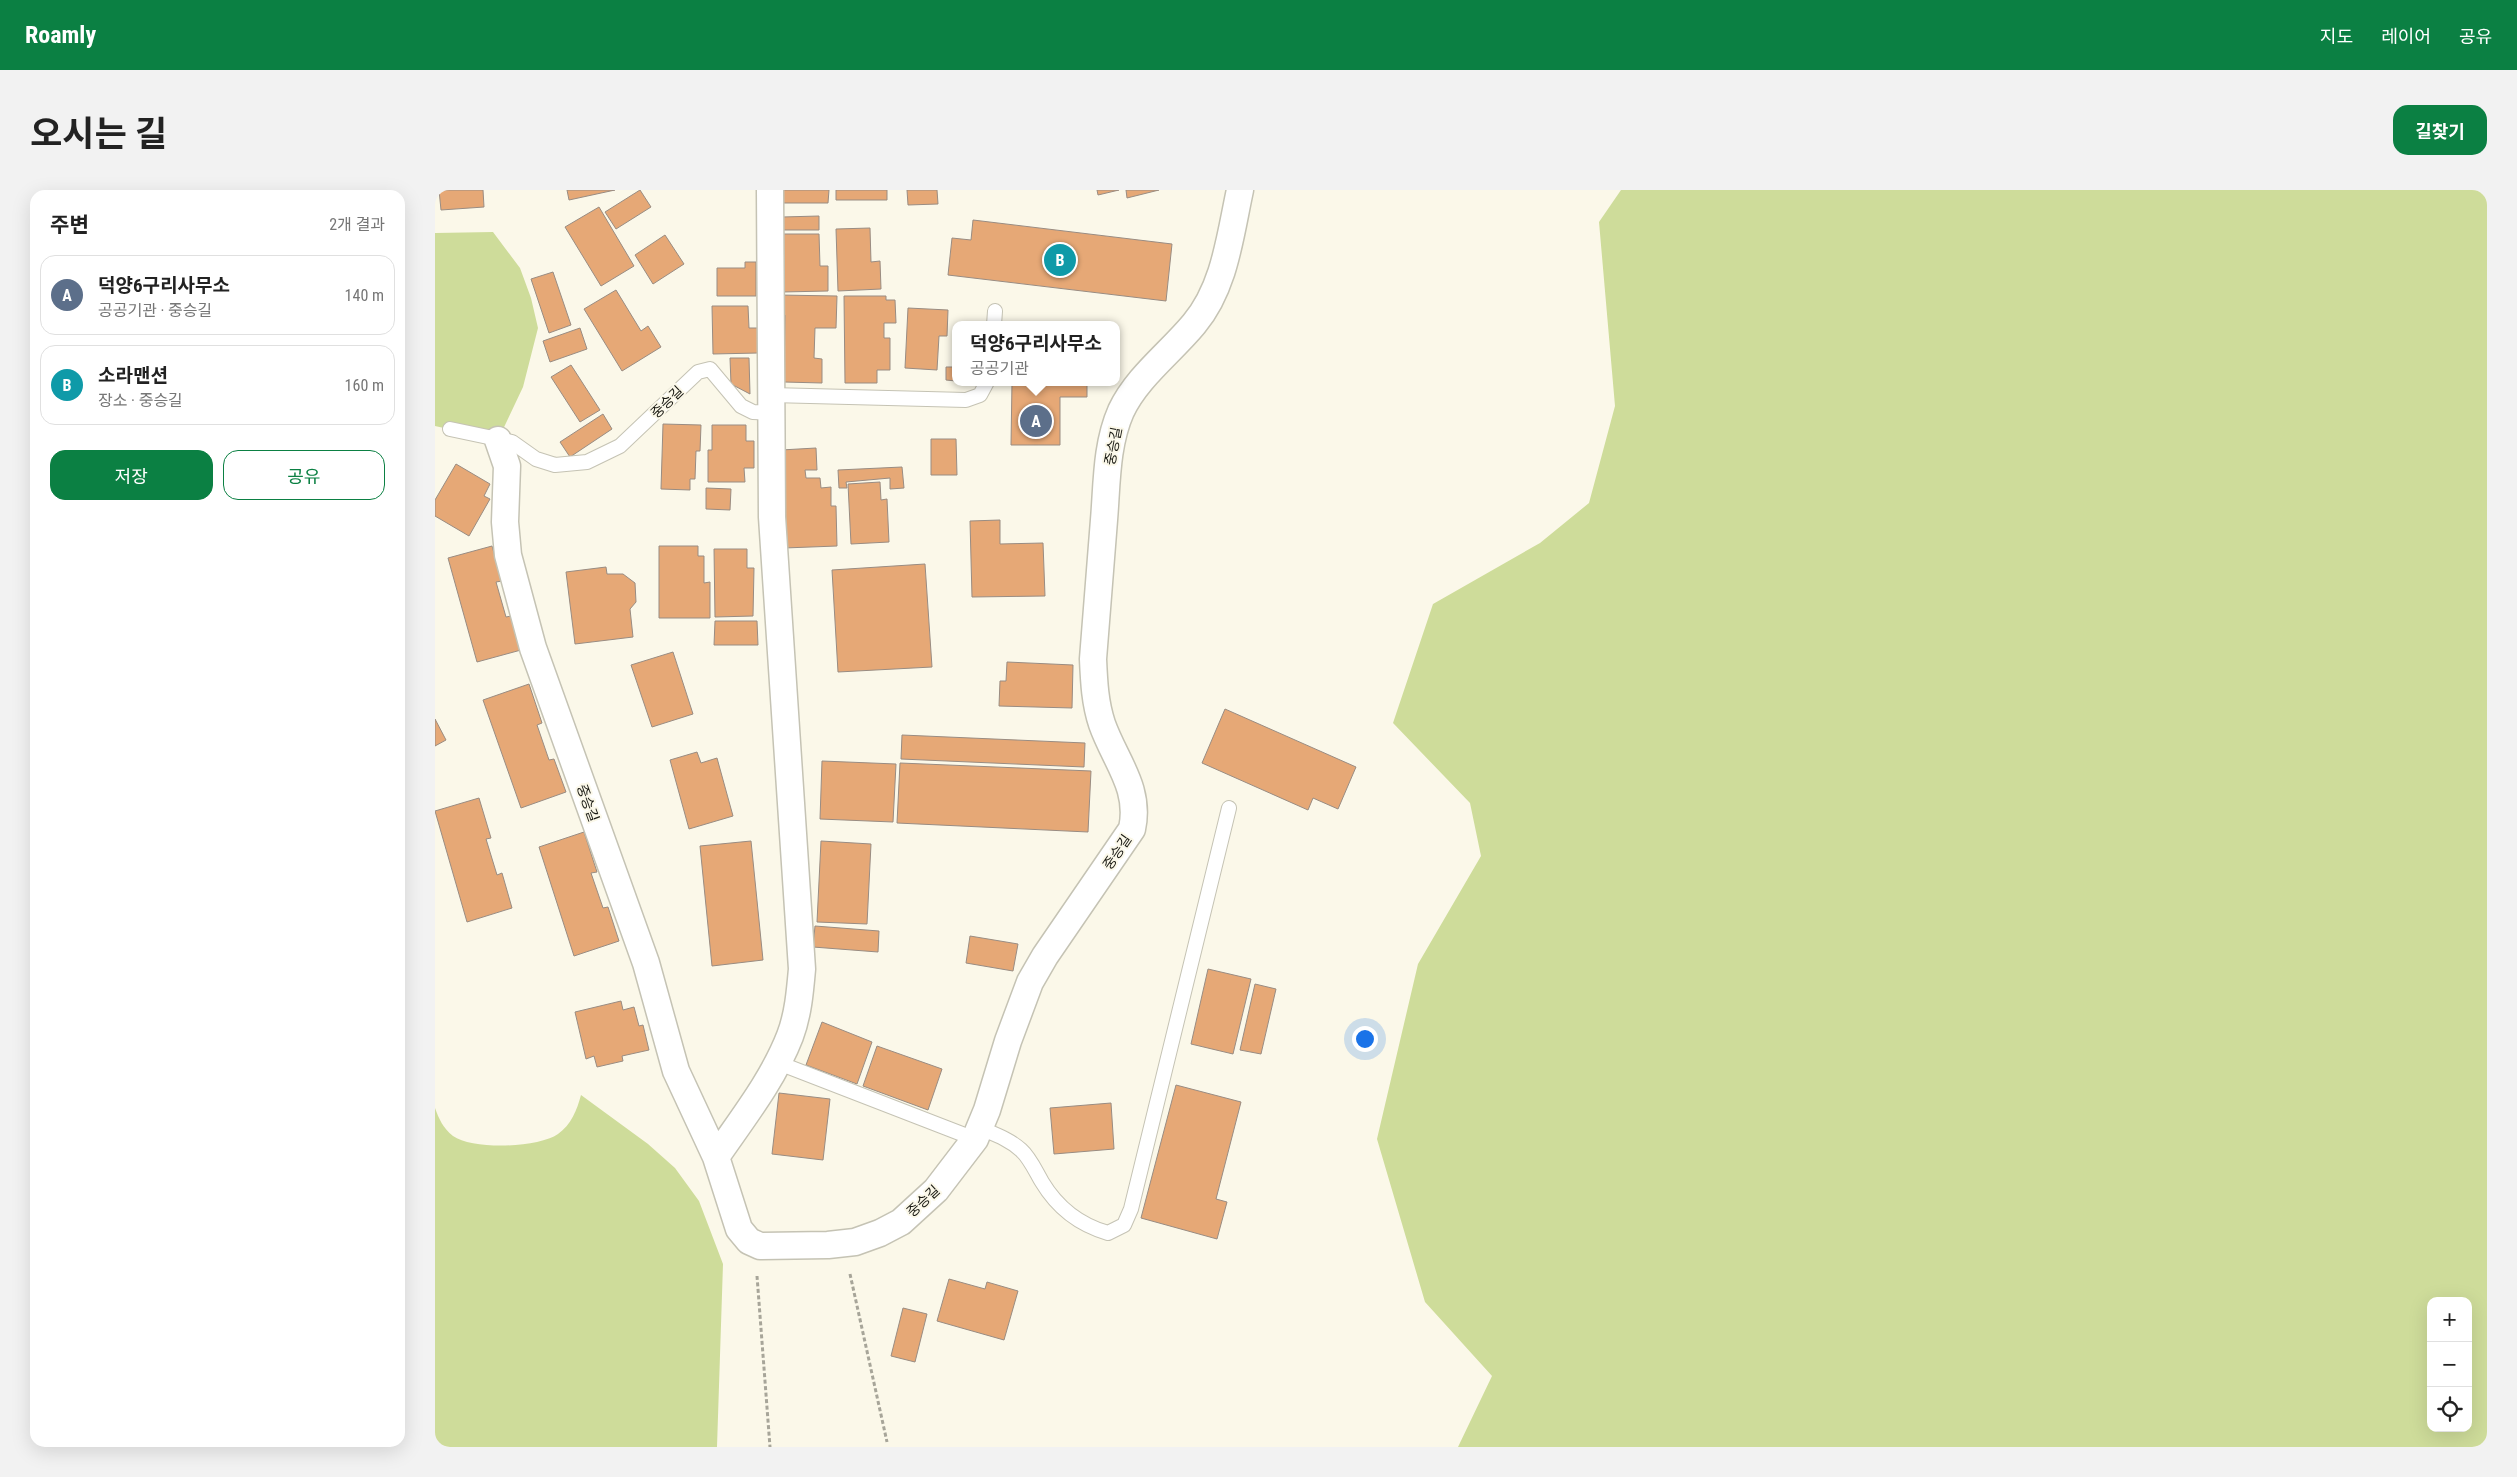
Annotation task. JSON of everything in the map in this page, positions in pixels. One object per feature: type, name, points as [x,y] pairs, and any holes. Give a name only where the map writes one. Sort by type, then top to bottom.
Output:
[{"type":"street","points":[[716,1157],[748,1111],[789,1036],[799,1004],[802,969],[772,517],[770,190]]},
{"type":"street","name":"중승길","points":[[498,440],[507,466],[505,522],[508,555],[533,648],[646,963],[676,1071],[716,1157],[739,1229],[760,1246],[843,1243],[868,1238],[901,1222],[943,1182],[977,1133],[1008,1041],[1031,982],[1045,956],[1132,829],[1136,812],[1134,796],[1103,725],[1094,685],[1093,659],[1110,452],[1121,411],[1130,397],[1149,372],[1194,324],[1215,290],[1223,269],[1240,190]]},
{"type":"lane","name":"중승길","points":[[450,429],[512,442],[536,459],[555,464],[573,464],[595,459],[620,446],[697,372],[704,369],[714,371],[734,398],[746,410],[771,404],[966,400],[980,395],[985,386]]},
{"type":"lane","points":[[776,1062],[977,1133],[1010,1142],[1022,1151],[1044,1186],[1065,1212],[1108,1233],[1125,1225],[1131,1209],[1229,808]]},
{"type":"path","points":[[754,1243],[770,1447]]},
{"type":"path","points":[[843,1243],[887,1442]]},
{"type":"green space","points":[[1621,190],[2487,190],[2487,1447],[1458,1447],[1492,1376],[1425,1302],[1377,1139],[1418,964],[1481,856],[1470,803],[1393,723],[1433,604],[1540,543],[1589,503],[1615,406],[1599,222]]},
{"type":"green space","points":[[493,232],[520,268],[531,298],[538,328],[523,387],[498,440],[435,426],[435,233]]},
{"type":"green space","points":[[581,1095],[648,1144],[675,1168],[699,1201],[723,1264],[717,1447],[435,1447],[435,1108],[447,1130],[462,1141],[505,1146],[536,1142],[549,1139],[558,1134],[573,1117]]},
{"type":"building","points":[[439,190],[483,190],[484,207],[441,210]]},
{"type":"building","points":[[567,190],[615,190],[569,200]]},
{"type":"building","points":[[640,190],[651,207],[616,229],[605,212]]},
{"type":"building","points":[[781,190],[829,190],[828,203],[781,203]]},
{"type":"building","points":[[836,190],[887,190],[887,200],[836,200]]},
{"type":"building","points":[[907,190],[937,190],[938,204],[908,205]]},
{"type":"building","points":[[1097,190],[1119,190],[1098,195]]},
{"type":"building","points":[[1126,190],[1159,190],[1127,198]]},
{"type":"building","points":[[599,207],[634,266],[601,286],[565,227]]},
{"type":"building","points":[[819,216],[819,230],[783,230],[782,217]]},
{"type":"building","points":[[973,220],[1172,244],[1166,301],[948,275],[952,238],[971,240]]},
{"type":"building","points":[[870,228],[871,262],[880,261],[881,289],[838,291],[836,229]]},
{"type":"building","points":[[782,234],[819,234],[820,266],[828,266],[828,291],[782,292]]},
{"type":"building","points":[[665,235],[684,264],[653,284],[635,255]]},
{"type":"building","points":[[745,262],[756,262],[756,296],[717,296],[717,268],[745,268]]},
{"type":"building","points":[[553,272],[571,325],[549,333],[531,279]]},
{"type":"building","points":[[616,290],[641,331],[648,326],[661,347],[622,371],[584,309]]},
{"type":"building","points":[[779,295],[837,296],[836,328],[815,328],[814,358],[822,359],[822,383],[784,382],[785,315],[779,315]]},
{"type":"building","points":[[844,296],[886,296],[886,300],[895,300],[896,323],[884,323],[884,338],[890,338],[890,370],[877,370],[877,383],[845,383]]},
{"type":"building","points":[[712,306],[748,306],[749,328],[758,328],[758,353],[713,354]]},
{"type":"building","points":[[908,308],[948,310],[947,336],[939,336],[937,370],[905,368]]},
{"type":"building","points":[[580,328],[587,349],[550,362],[543,341]]},
{"type":"building","points":[[730,358],[749,358],[750,394],[731,384]]},
{"type":"building","points":[[571,365],[600,410],[580,422],[551,377]]},
{"type":"building","points":[[946,367],[952,367],[952,381],[946,380]]},
{"type":"building","points":[[1012,386],[1087,386],[1087,397],[1060,397],[1060,445],[1011,445]]},
{"type":"building","points":[[603,414],[612,429],[570,457],[560,442]]},
{"type":"building","points":[[663,424],[701,425],[700,451],[696,451],[695,479],[690,479],[690,490],[661,489]]},
{"type":"building","points":[[712,425],[746,425],[746,441],[754,441],[754,468],[744,468],[745,482],[708,482],[708,450],[712,450]]},
{"type":"building","points":[[931,439],[956,439],[957,475],[931,475]]},
{"type":"building","points":[[816,448],[817,470],[805,470],[806,478],[820,478],[821,488],[831,487],[831,506],[836,506],[837,546],[784,548],[781,450]]},
{"type":"building","points":[[456,464],[490,484],[484,496],[490,499],[469,536],[435,516],[435,500]]},
{"type":"building","points":[[902,467],[904,488],[890,489],[890,478],[846,482],[847,488],[839,488],[838,470]]},
{"type":"building","points":[[880,482],[881,500],[887,499],[889,542],[851,544],[848,484]]},
{"type":"building","points":[[706,488],[731,489],[730,510],[706,509]]},
{"type":"building","points":[[1000,520],[1000,544],[1043,543],[1045,596],[972,597],[970,521]]},
{"type":"building","points":[[492,546],[502,581],[496,582],[506,617],[511,616],[521,650],[477,662],[448,558]]},
{"type":"building","points":[[659,546],[698,546],[698,556],[704,556],[704,583],[710,582],[710,618],[659,618]]},
{"type":"building","points":[[714,549],[747,549],[747,568],[754,568],[753,616],[715,617]]},
{"type":"building","points":[[925,564],[932,667],[838,672],[832,570]]},
{"type":"building","points":[[606,567],[607,574],[623,574],[635,583],[636,602],[630,609],[633,637],[575,644],[566,572]]},
{"type":"building","points":[[715,621],[757,621],[758,645],[714,645]]},
{"type":"building","points":[[673,652],[693,714],[652,727],[631,665]]},
{"type":"building","points":[[1007,662],[1073,665],[1072,708],[999,706],[1000,681],[1006,681]]},
{"type":"building","points":[[529,684],[542,723],[537,725],[549,760],[554,759],[566,792],[521,808],[483,700]]},
{"type":"building","points":[[1225,709],[1356,767],[1338,809],[1313,798],[1308,810],[1202,763]]},
{"type":"building","points":[[435,719],[446,740],[435,746]]},
{"type":"building","points":[[902,735],[1085,743],[1084,767],[901,759]]},
{"type":"building","points":[[697,752],[701,763],[717,758],[733,816],[689,829],[670,760]]},
{"type":"building","points":[[822,761],[896,764],[893,822],[820,819]]},
{"type":"building","points":[[900,763],[1091,771],[1088,832],[897,823]]},
{"type":"building","points":[[479,798],[491,838],[486,839],[497,875],[502,873],[512,908],[467,922],[435,811]]},
{"type":"building","points":[[584,832],[597,872],[591,873],[603,908],[608,907],[619,941],[574,956],[539,847]]},
{"type":"building","points":[[751,841],[763,960],[712,966],[700,846]]},
{"type":"building","points":[[821,841],[871,844],[867,924],[817,922]]},
{"type":"building","points":[[815,926],[879,931],[878,952],[813,947]]},
{"type":"building","points":[[970,936],[1018,944],[1013,971],[966,963]]},
{"type":"building","points":[[1208,969],[1251,979],[1233,1054],[1191,1044]]},
{"type":"building","points":[[1255,984],[1276,989],[1261,1054],[1240,1050]]},
{"type":"building","points":[[621,1001],[623,1010],[634,1007],[639,1026],[643,1025],[649,1050],[622,1056],[623,1061],[597,1067],[594,1056],[586,1059],[575,1012]]},
{"type":"building","points":[[822,1022],[872,1042],[857,1084],[806,1065]]},
{"type":"building","points":[[877,1046],[942,1069],[928,1110],[863,1086]]},
{"type":"building","points":[[1176,1085],[1241,1102],[1216,1199],[1227,1202],[1217,1239],[1141,1218]]},
{"type":"building","points":[[779,1093],[830,1099],[823,1160],[772,1154]]},
{"type":"building","points":[[1111,1103],[1114,1149],[1054,1154],[1050,1108]]},
{"type":"building","points":[[949,1279],[985,1289],[987,1282],[1018,1291],[1004,1340],[937,1321]]},
{"type":"building","points":[[903,1308],[927,1314],[915,1362],[891,1356]]},
{"type":"place","name":"소라맨션","points":[[1060,260]]},
{"type":"place","name":"덕양6구리사무소","points":[[1036,421]]}]
